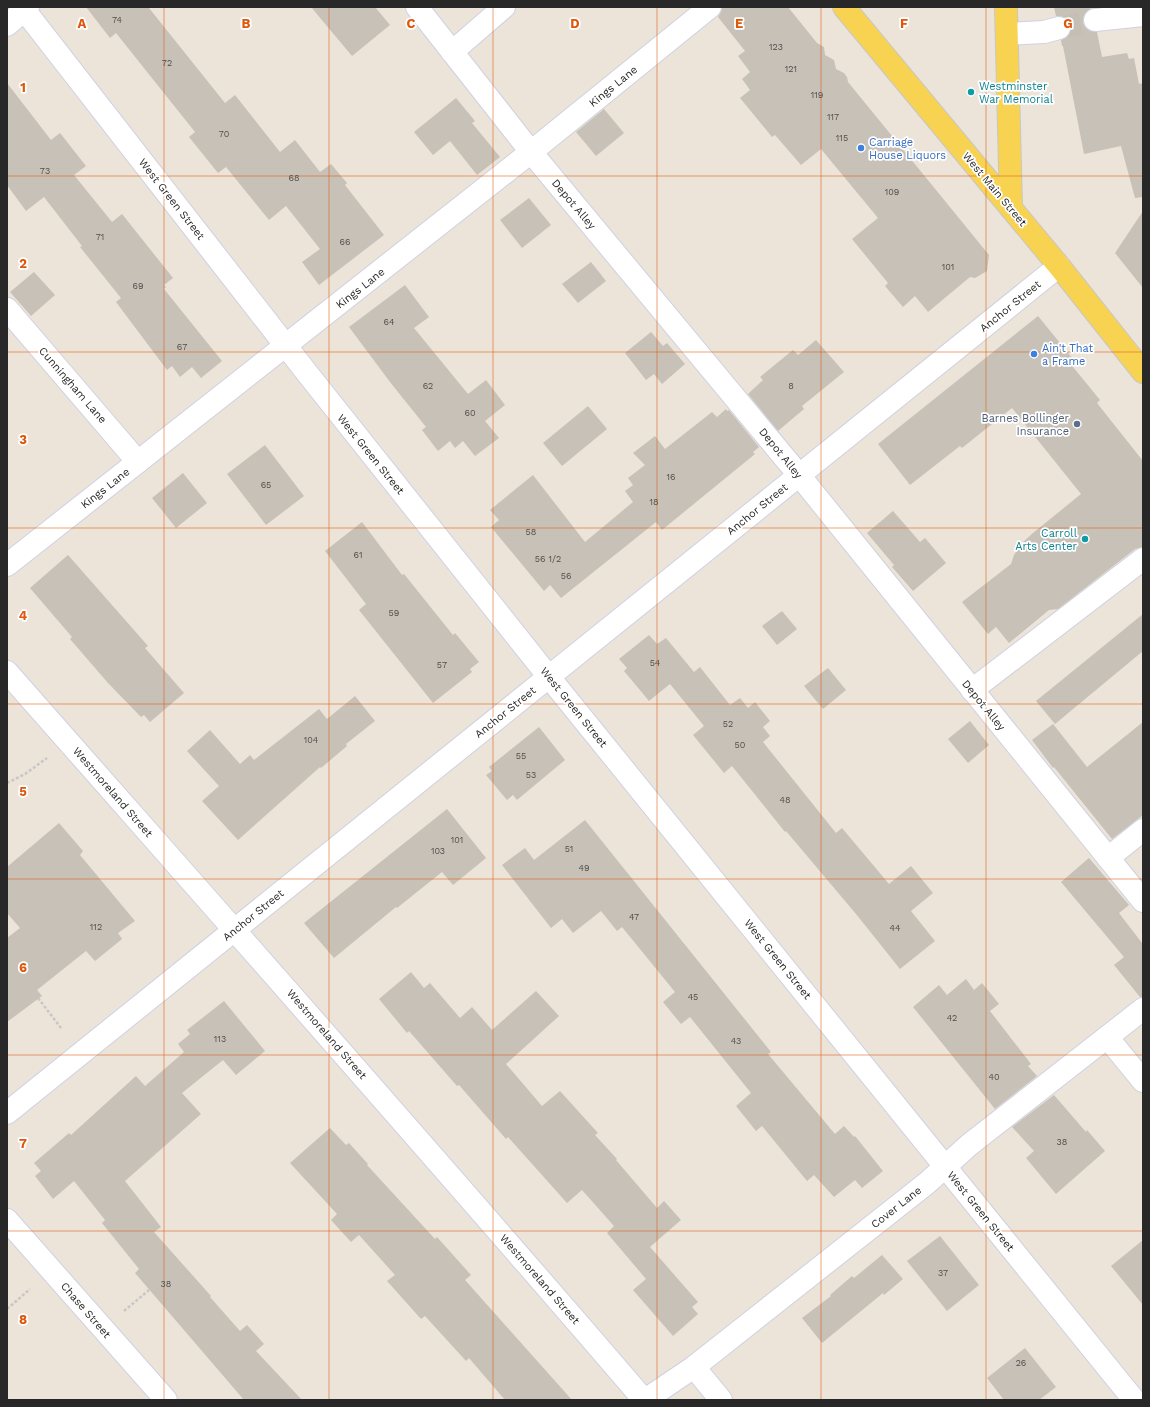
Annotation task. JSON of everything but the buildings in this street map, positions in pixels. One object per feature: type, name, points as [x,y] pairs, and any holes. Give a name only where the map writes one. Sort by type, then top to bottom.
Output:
[{"type":"main road","name":"West Main Street","points":[[844,7],[1059,266],[1143,372]]},
{"type":"main road","points":[[1006,7],[1011,208]]},
{"type":"street","name":"Depot Alley","points":[[417,7],[531,152],[799,475],[1143,901]]},
{"type":"street","points":[[452,52],[504,7]]},
{"type":"street","name":"Kings Lane","points":[[7,565],[531,152],[710,7]]},
{"type":"street","points":[[7,25],[25,8]]},
{"type":"street","name":"West Green Street","points":[[25,8],[286,346],[549,677],[1134,1400]]},
{"type":"street","points":[[1095,20],[1143,15]]},
{"type":"street","points":[[1007,34],[1044,32],[1059,28]]},
{"type":"street","name":"Anchor Street","points":[[7,1113],[1059,266]]},
{"type":"street","name":"Cunningham Lane","points":[[7,309],[138,462]]},
{"type":"street","points":[[972,690],[1143,559]]},
{"type":"street","name":"Westmoreland Street","points":[[7,672],[235,929],[644,1400]]},
{"type":"street","points":[[1108,858],[1143,830]]},
{"type":"street","name":"Cover Lane","points":[[644,1400],[694,1367],[927,1183],[969,1145],[1143,1009]]},
{"type":"street","points":[[1107,1037],[1143,1081]]},
{"type":"street","name":"Chase Street","points":[[7,1220],[166,1400]]},
{"type":"street","points":[[694,1367],[721,1400]]},
{"type":"path","points":[[7,783],[25,774],[48,757]]},
{"type":"path","points":[[38,998],[61,1028]]},
{"type":"path","points":[[7,1309],[30,1289]]},
{"type":"path","points":[[124,1311],[149,1290]]},
{"type":"tunnel","points":[[1059,28],[1095,20]]},
{"type":"place","name":"Westminster War Memorial","points":[[971,92]]},
{"type":"place","name":"Carriage House Liquors","points":[[861,148]]},
{"type":"place","name":"Ain't That a Frame","points":[[1034,354]]},
{"type":"place","name":"Barnes Bollinger Insurance","points":[[1077,424]]},
{"type":"place","name":"Carroll Arts Center","points":[[1085,539]]}]
